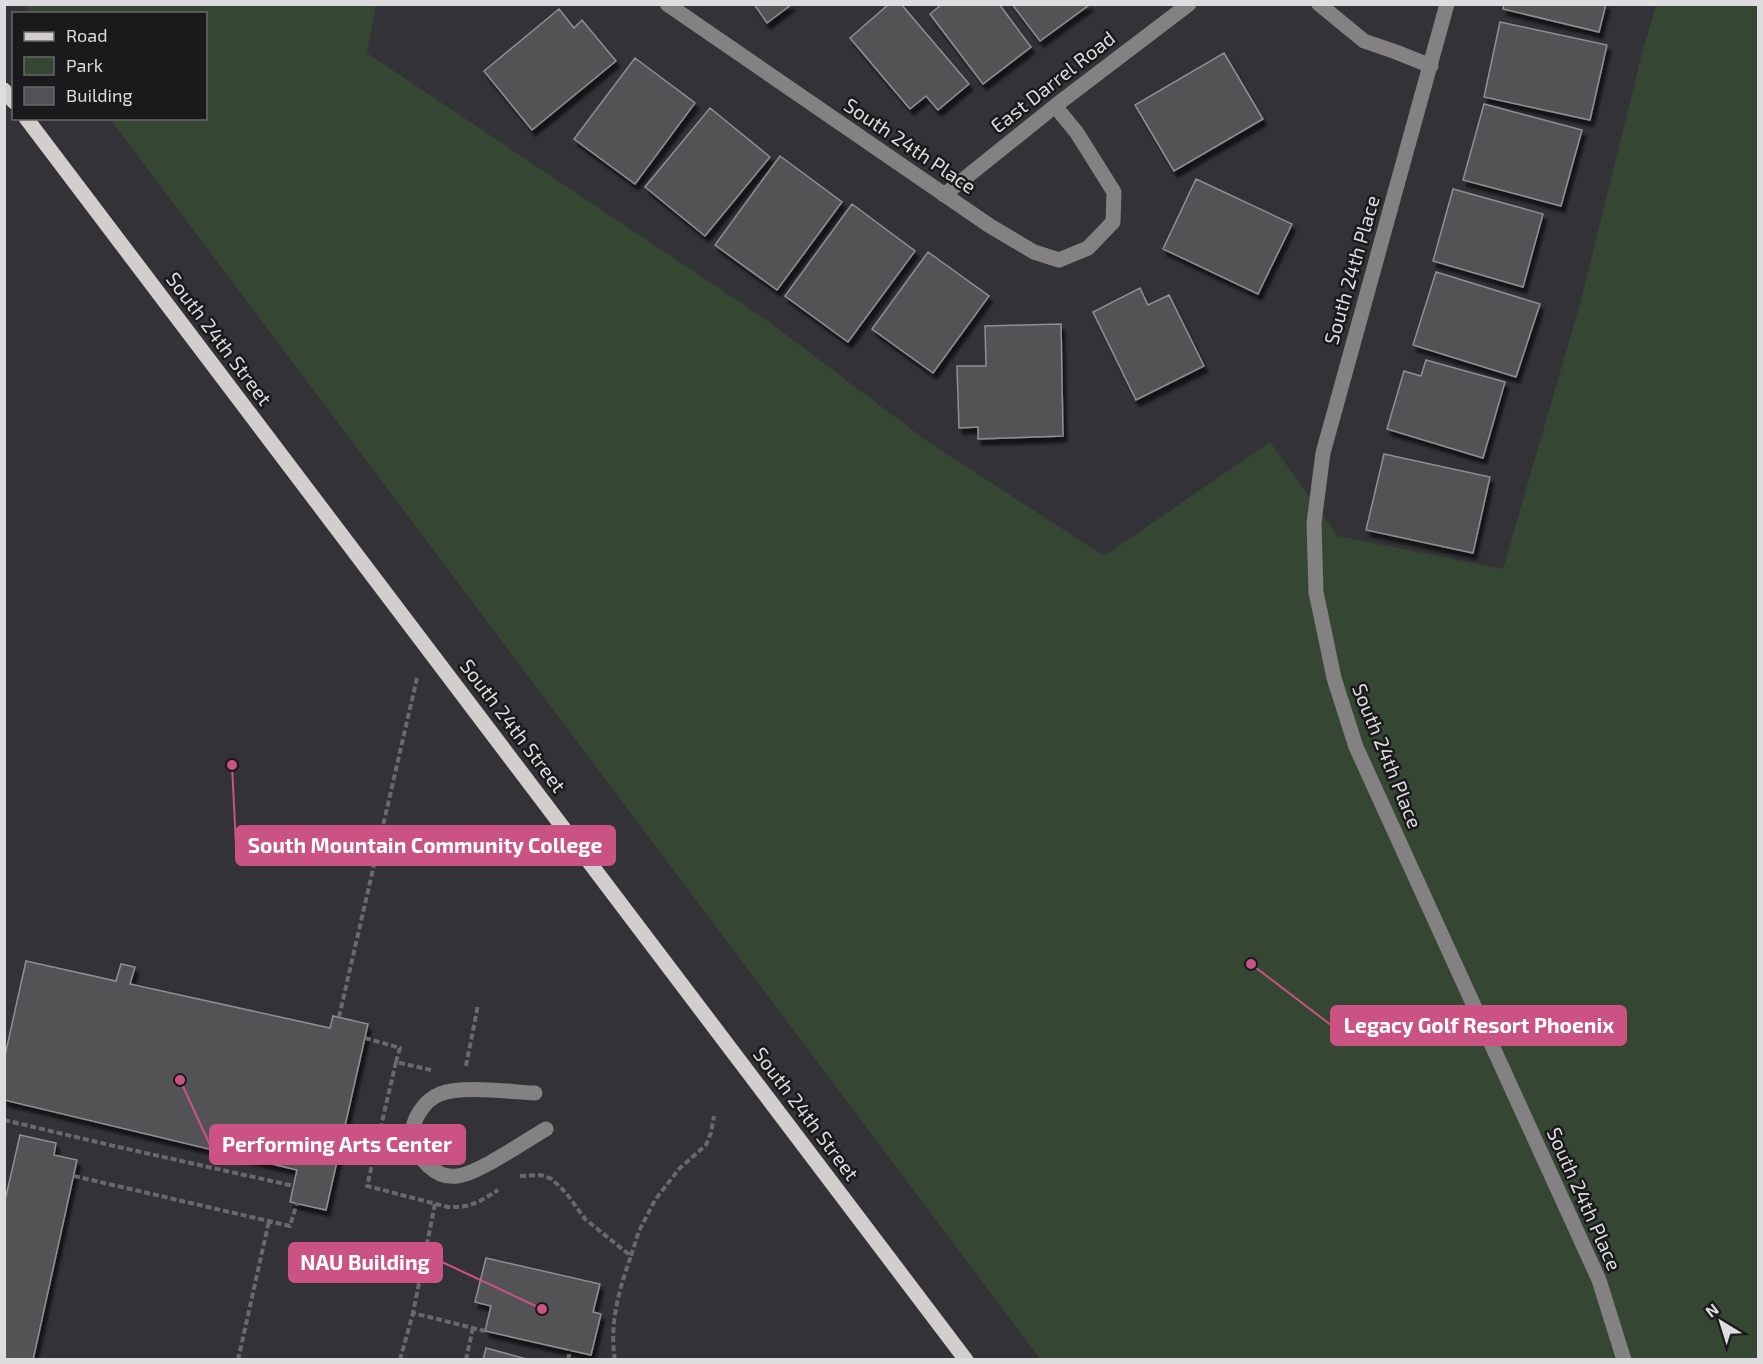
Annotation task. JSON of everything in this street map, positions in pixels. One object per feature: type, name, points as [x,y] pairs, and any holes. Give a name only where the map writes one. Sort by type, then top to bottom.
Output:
[{"type":"main road","name":"South 24th Street","points":[[28,120],[966,1359]]},
{"type":"street","name":"South 24th Place","points":[[667,4],[990,226],[1034,252],[1059,260],[1088,248],[1113,222],[1114,192],[1077,134],[1055,106]]},
{"type":"street","name":"East Darrel Road","points":[[944,195],[1055,106],[1189,4]]},
{"type":"street","points":[[1319,4],[1364,41],[1431,66],[1447,4]]},
{"type":"street","name":"South 24th Place","points":[[1431,66],[1323,453],[1314,524],[1316,592],[1334,678],[1356,747],[1599,1280],[1624,1359]]},
{"type":"street","points":[[535,1093],[455,1090],[439,1094],[429,1100],[421,1110],[412,1137],[418,1154],[427,1164],[442,1175],[457,1176],[473,1172],[546,1129]]},
{"type":"path","points":[[339,1017],[424,645]]},
{"type":"path","points":[[466,1068],[478,1005]]},
{"type":"path","points":[[365,1038],[400,1048],[367,1186],[448,1207],[467,1207],[504,1186]]},
{"type":"path","points":[[396,1062],[441,1073]]},
{"type":"path","points":[[615,1359],[613,1347],[615,1311],[622,1281],[639,1232],[655,1200],[680,1169],[706,1144],[714,1116]]},
{"type":"path","points":[[4,1120],[294,1186]]},
{"type":"path","points":[[512,1181],[519,1176],[533,1174],[542,1174],[552,1179],[567,1194],[585,1219],[631,1256]]},
{"type":"path","points":[[74,1176],[290,1226],[297,1203]]},
{"type":"path","points":[[400,1359],[413,1313],[435,1204]]},
{"type":"path","points":[[238,1359],[269,1221]]},
{"type":"path","points":[[413,1313],[485,1331]]},
{"type":"path","points":[[466,1359],[473,1327]]},
{"type":"path","points":[[568,1359],[570,1350]]},
{"type":"green space","points":[[24,5],[376,5],[367,53],[765,319],[927,441],[1104,556],[1270,442],[1338,536],[1503,569],[1581,300],[1656,5],[1758,5],[1758,1359],[1040,1359],[111,120],[207,120],[207,12],[29,12]]},
{"type":"building","points":[[754,4],[792,4],[767,23]]},
{"type":"building","points":[[889,4],[901,4],[969,84],[938,110],[926,96],[910,109],[850,38]]},
{"type":"building","points":[[942,4],[999,4],[1031,47],[983,84],[930,14]]},
{"type":"building","points":[[1012,4],[1089,4],[1089,5],[1040,41]]},
{"type":"building","points":[[1504,4],[1606,4],[1599,32],[1503,9]]},
{"type":"building","points":[[559,9],[574,28],[582,20],[616,61],[532,130],[484,71]]},
{"type":"building","points":[[1500,22],[1607,45],[1590,120],[1484,97]]},
{"type":"building","points":[[1224,53],[1263,119],[1174,171],[1135,105]]},
{"type":"building","points":[[635,58],[695,103],[635,184],[574,139]]},
{"type":"building","points":[[1484,104],[1582,130],[1561,206],[1463,180]]},
{"type":"building","points":[[710,108],[770,157],[705,236],[645,187]]},
{"type":"building","points":[[780,156],[842,202],[777,290],[715,245]]},
{"type":"building","points":[[1196,179],[1292,224],[1258,294],[1163,249]]},
{"type":"building","points":[[1453,189],[1543,214],[1523,287],[1433,261]]},
{"type":"building","points":[[852,204],[915,251],[848,342],[785,296]]},
{"type":"building","points":[[928,252],[989,296],[933,373],[872,329]]},
{"type":"building","points":[[1436,272],[1540,304],[1516,377],[1413,345]]},
{"type":"building","points":[[1140,288],[1148,305],[1169,295],[1204,366],[1136,400],[1093,312]]},
{"type":"building","points":[[1061,324],[1063,436],[978,439],[978,427],[959,428],[957,366],[986,366],[985,326]]},
{"type":"building","points":[[1426,360],[1505,382],[1483,458],[1387,429],[1404,371],[1421,376]]},
{"type":"building","points":[[1384,454],[1490,477],[1473,553],[1366,530]]},
{"type":"building","points":[[26,961],[116,981],[121,964],[135,967],[130,984],[330,1028],[333,1016],[368,1024],[326,1210],[290,1202],[297,1170],[4,1100],[4,1060]]},
{"type":"building","points":[[20,1135],[56,1143],[54,1155],[77,1160],[33,1360],[4,1360],[4,1205]]},
{"type":"building","points":[[486,1258],[600,1284],[593,1312],[601,1314],[591,1355],[485,1331],[491,1306],[475,1302]]},
{"type":"building","points":[[486,1348],[530,1360],[483,1360]]},
{"type":"place","name":"South Mountain Community College","points":[[232,765]]},
{"type":"place","name":"Legacy Golf Resort Phoenix","points":[[1251,964]]},
{"type":"place","name":"Performing Arts Center","points":[[180,1080]]},
{"type":"place","name":"NAU Building","points":[[542,1309]]}]
